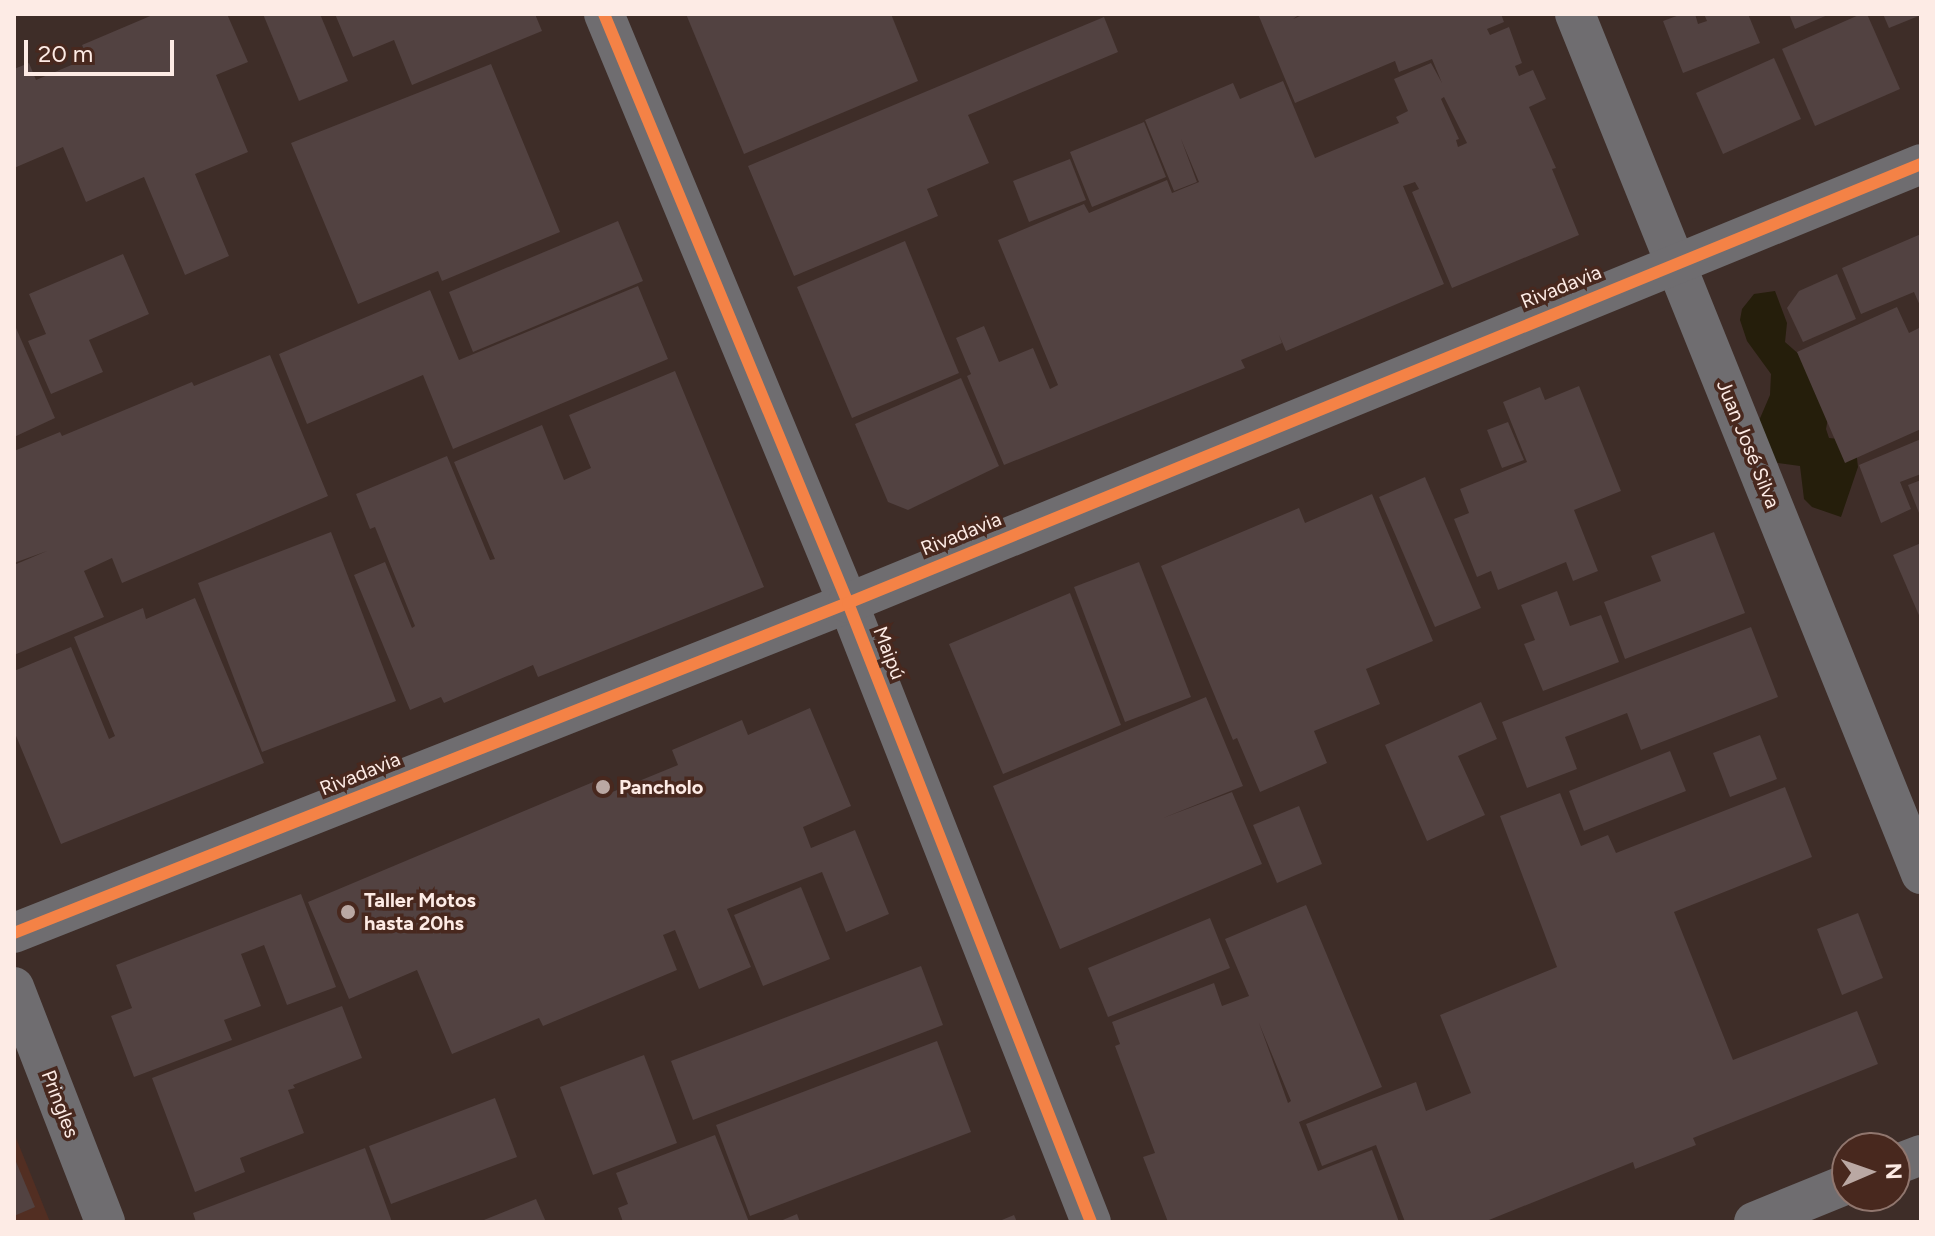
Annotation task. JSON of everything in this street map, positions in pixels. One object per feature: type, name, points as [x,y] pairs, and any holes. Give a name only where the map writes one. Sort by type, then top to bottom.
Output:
[{"type":"street","name":"Maipú","points":[[604,14],[848,603],[1091,1222]]},
{"type":"street","name":"Juan José Silva","points":[[1575,14],[1921,874]]},
{"type":"street","name":"Rivadavia","points":[[14,933],[848,603],[1675,262],[1921,164]]},
{"type":"street","name":"Pringles","points":[[14,987],[105,1222]]},
{"type":"street","points":[[1754,1222],[1831,1191]]},
{"type":"shaded area","points":[[1775,291],[1787,323],[1785,342],[1834,385],[1826,429],[1829,438],[1839,439],[1856,450],[1858,467],[1841,517],[1812,507],[1804,499],[1800,466],[1778,463],[1769,456],[1758,423],[1770,395],[1771,374],[1747,341],[1740,320],[1742,309],[1754,294]]},
{"type":"shaded area","points":[[14,1133],[50,1222],[14,1222]]},
{"type":"building","points":[[155,14],[227,14],[248,62],[216,75],[248,152],[195,174],[229,256],[185,275],[144,177],[86,202],[63,147],[14,168],[14,69],[29,63],[36,80],[88,58],[82,45]]},
{"type":"building","points":[[263,14],[320,14],[348,81],[299,101]]},
{"type":"building","points":[[335,14],[535,14],[542,31],[412,85],[394,40],[353,57]]},
{"type":"building","points":[[686,14],[891,14],[918,81],[744,154]]},
{"type":"building","points":[[1258,14],[1300,14],[1293,19],[1305,14],[1501,14],[1504,22],[1487,29],[1490,35],[1509,27],[1522,63],[1515,66],[1519,76],[1533,70],[1546,99],[1529,107],[1556,168],[1552,169],[1579,235],[1452,288],[1412,192],[1419,189],[1415,182],[1403,186],[1444,284],[1286,351],[1279,335],[1282,343],[1241,360],[1245,368],[1004,465],[967,376],[971,374],[956,338],[984,326],[999,362],[1033,348],[1050,389],[1058,385],[998,240],[1084,204],[1089,213],[1167,180],[1172,193],[1199,182],[1181,139],[1197,182],[1174,191],[1145,120],[1233,83],[1240,99],[1283,81],[1315,158],[1399,123],[1396,117],[1408,111],[1394,79],[1431,63],[1442,83],[1432,59],[1399,72],[1395,61],[1295,103]],"holes":[[[1444,97],[1467,143],[1458,147],[1456,140],[1459,139],[1441,99]]]},
{"type":"building","points":[[1682,14],[1695,14],[1698,24],[1707,21],[1704,14],[1748,14],[1760,43],[1683,73],[1663,21]]},
{"type":"building","points":[[1789,14],[1830,14],[1795,29]]},
{"type":"building","points":[[1867,14],[1900,89],[1815,126],[1782,49]]},
{"type":"building","points":[[1883,14],[1921,14],[1921,15],[1889,28]]},
{"type":"building","points":[[1104,17],[1118,52],[968,115],[989,163],[927,189],[938,216],[794,276],[748,166]]},
{"type":"building","points":[[1774,58],[1801,119],[1723,154],[1696,93]]},
{"type":"building","points":[[491,64],[560,232],[442,281],[438,271],[358,304],[291,143]]},
{"type":"building","points":[[1144,122],[1166,177],[1092,207],[1070,152]]},
{"type":"building","points":[[1070,159],[1086,200],[1029,222],[1013,181]]},
{"type":"building","points":[[618,221],[643,281],[473,352],[449,292]]},
{"type":"building","points":[[1921,234],[1921,308],[1914,292],[1861,314],[1842,268]]},
{"type":"building","points":[[905,241],[959,373],[852,418],[797,287]]},
{"type":"building","points":[[123,254],[149,314],[89,340],[103,372],[51,394],[28,341],[46,334],[29,294]]},
{"type":"building","points":[[1837,274],[1856,319],[1803,342],[1787,308],[1799,291]]},
{"type":"building","points":[[638,286],[668,359],[453,449],[423,375],[307,424],[279,354],[430,290],[459,360]]},
{"type":"building","points":[[1897,307],[1909,333],[1921,327],[1921,429],[1845,463],[1797,352]]},
{"type":"building","points":[[14,329],[55,418],[14,437]]},
{"type":"building","points":[[270,355],[328,496],[122,583],[112,558],[84,571],[104,617],[14,655],[14,565],[47,551],[14,563],[14,451],[60,432],[62,436],[192,382],[194,386]]},
{"type":"building","points":[[675,371],[764,587],[538,677],[533,665],[444,703],[441,697],[410,710],[354,575],[385,562],[412,628],[415,626],[375,527],[370,529],[356,494],[447,456],[490,560],[495,559],[454,462],[542,425],[564,480],[591,468],[569,415]]},
{"type":"building","points":[[961,378],[999,466],[908,510],[888,502],[855,424]]},
{"type":"building","points":[[1579,386],[1621,491],[1574,510],[1598,571],[1573,581],[1566,562],[1498,590],[1491,571],[1477,577],[1454,519],[1469,513],[1460,489],[1527,462],[1503,402],[1540,387],[1545,400]]},
{"type":"building","points":[[1508,422],[1524,460],[1502,468],[1487,430]]},
{"type":"building","points":[[1921,439],[1921,474],[1900,482],[1911,509],[1881,523],[1859,465]]},
{"type":"building","points":[[1425,477],[1481,608],[1435,627],[1379,497]]},
{"type":"building","points":[[1921,480],[1921,518],[1908,485]]},
{"type":"building","points":[[1372,494],[1433,641],[1366,669],[1380,704],[1314,731],[1327,763],[1260,792],[1237,738],[1233,740],[1161,566],[1299,508],[1305,523]]},
{"type":"building","points":[[331,532],[396,701],[262,752],[198,583]]},
{"type":"building","points":[[1714,532],[1745,613],[1625,659],[1604,602],[1661,581],[1651,556]]},
{"type":"building","points":[[1921,543],[1921,620],[1893,555]]},
{"type":"building","points":[[1139,562],[1191,697],[1125,722],[1074,587]]},
{"type":"building","points":[[1557,591],[1570,626],[1601,615],[1619,662],[1543,691],[1524,644],[1535,640],[1521,605]]},
{"type":"building","points":[[1070,593],[1121,725],[1003,774],[949,644]]},
{"type":"building","points":[[195,598],[264,763],[61,844],[14,731],[14,671],[71,647],[109,739],[115,736],[74,637],[143,608],[146,619]]},
{"type":"building","points":[[1751,627],[1778,697],[1641,750],[1627,713],[1565,737],[1577,769],[1527,788],[1502,722]]},
{"type":"building","points":[[1206,697],[1243,786],[1163,818],[1232,792],[1262,864],[1060,949],[993,786]]},
{"type":"building","points":[[1481,702],[1497,739],[1458,756],[1485,815],[1427,841],[1385,745]]},
{"type":"building","points":[[810,708],[851,806],[803,827],[811,848],[855,830],[889,914],[846,932],[822,872],[727,909],[751,967],[699,989],[675,930],[663,935],[677,970],[543,1026],[539,1018],[452,1054],[417,970],[349,999],[308,902],[598,780],[605,795],[678,765],[672,750],[742,720],[748,735]]},
{"type":"building","points":[[1760,735],[1777,779],[1730,797],[1713,753]]},
{"type":"building","points":[[1670,751],[1686,791],[1584,831],[1569,791]]},
{"type":"building","points":[[1785,787],[1812,857],[1674,912],[1733,1060],[1857,1011],[1878,1064],[1693,1138],[1696,1145],[1635,1169],[1633,1162],[1484,1222],[1405,1222],[1376,1145],[1322,1166],[1306,1124],[1416,1082],[1426,1111],[1471,1093],[1440,1015],[1557,967],[1500,816],[1560,793],[1581,846],[1608,835],[1616,853]]},
{"type":"building","points":[[1299,806],[1322,864],[1277,883],[1253,825]]},
{"type":"building","points":[[801,887],[830,959],[763,986],[734,915]]},
{"type":"building","points":[[301,894],[336,987],[287,1005],[264,945],[241,954],[261,1006],[224,1020],[232,1040],[134,1077],[111,1016],[132,1008],[116,965]]},
{"type":"building","points":[[1306,905],[1382,1087],[1299,1122],[1318,1171],[1372,1150],[1399,1222],[1168,1222],[1143,1157],[1155,1153],[1115,1046],[1120,1044],[1112,1022],[1214,983],[1222,1006],[1249,996],[1225,939]],"holes":[[[1259,1023],[1291,1101],[1288,1103]]]},
{"type":"building","points":[[1858,913],[1883,978],[1842,995],[1817,929]]},
{"type":"building","points":[[1210,918],[1230,968],[1108,1017],[1088,968]]},
{"type":"building","points":[[921,966],[943,1025],[693,1120],[671,1061]]},
{"type":"building","points":[[342,1006],[362,1058],[293,1085],[295,1088],[288,1090],[304,1133],[240,1158],[245,1172],[195,1192],[152,1078]]},
{"type":"building","points":[[937,1041],[971,1132],[750,1216],[716,1125]]},
{"type":"building","points":[[644,1055],[677,1143],[593,1175],[560,1087]]},
{"type":"building","points":[[495,1098],[517,1157],[391,1204],[369,1146]]},
{"type":"building","points":[[715,1135],[749,1222],[623,1222],[618,1208],[628,1204],[616,1173]]},
{"type":"building","points":[[365,1148],[392,1222],[196,1222],[193,1213]]},
{"type":"building","points":[[14,1157],[35,1207],[14,1216]]},
{"type":"building","points":[[536,1199],[546,1222],[479,1222]]},
{"type":"building","points":[[797,1214],[800,1222],[778,1222]]},
{"type":"building","points":[[1014,1215],[1017,1222],[997,1222]]},
{"type":"cycle path","points":[[604,14],[848,603],[1091,1222]]},
{"type":"cycle path","points":[[14,933],[848,603],[1921,164]]},
{"type":"place","name":"Pancholo","points":[[603,787]]},
{"type":"place","name":"Taller Motos hasta 20hs","points":[[348,912]]}]
